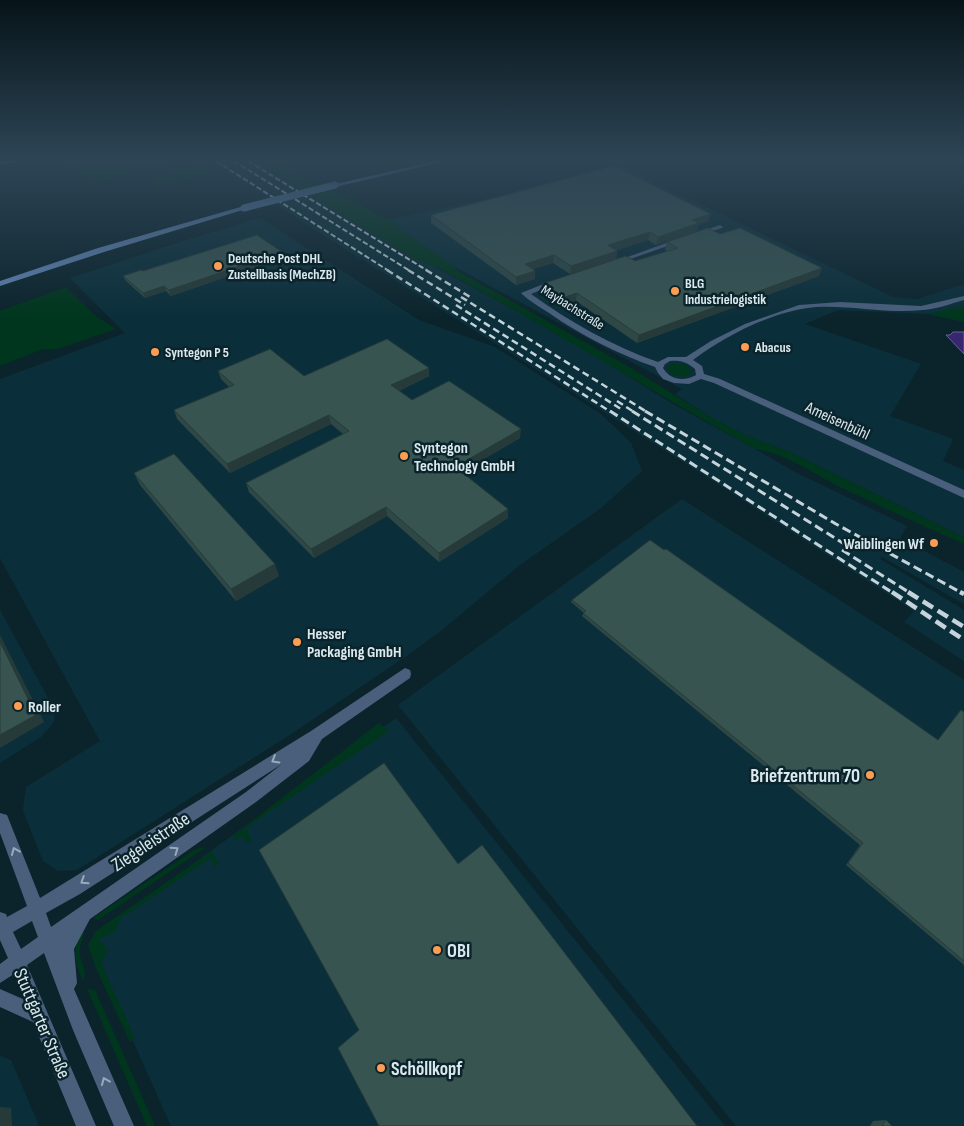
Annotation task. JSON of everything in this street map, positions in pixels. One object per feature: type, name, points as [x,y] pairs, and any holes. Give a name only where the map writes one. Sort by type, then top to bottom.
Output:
[{"type":"main road","points":[[0,284],[126,242],[225,214]]},
{"type":"street","points":[[609,265],[720,227]]},
{"type":"street","name":"Maybachstraße","points":[[562,280],[525,293],[612,347],[636,358],[659,365]]},
{"type":"street","points":[[688,360],[703,348],[726,335],[800,307],[826,304],[921,308],[964,298]]},
{"type":"street","points":[[668,359],[688,360],[699,368],[700,376],[692,381],[676,381],[662,374],[659,365],[668,359]]},
{"type":"street","name":"Ameisenbühl","points":[[700,376],[717,381],[964,494]]},
{"type":"street","name":"Ziegeleistraße","points":[[1,926],[36,911],[316,735],[404,674]]},
{"type":"street","name":"Ziegeleistraße","points":[[0,974],[85,912],[251,797],[304,756],[316,735]]},
{"type":"street","name":"Stuttgarter Straße","points":[[2,820],[26,878],[36,911],[69,998],[124,1126]]},
{"type":"street","name":"Stuttgarter Straße","points":[[69,998],[65,948],[85,912]]},
{"type":"street","name":"Stuttgarter Straße","points":[[1,926],[86,1126]]},
{"type":"street","points":[[0,998],[39,1015]]},
{"type":"shaded area","points":[[290,214],[340,214],[415,259],[428,263],[564,337],[673,404],[795,472],[907,526],[900,538],[964,572],[964,604],[882,557],[880,559],[964,610],[964,661],[904,622],[914,611],[715,482]]},
{"type":"shaded area","points":[[418,214],[720,214],[893,297],[917,299],[964,284],[964,322],[928,314],[838,310],[805,324],[921,364],[890,416],[953,439],[943,461],[964,470],[964,537],[792,453],[745,435],[712,418],[675,394],[682,389],[447,263],[388,220]]},
{"type":"shaded area","name":"Syntegon Technology GmbH","points":[[260,218],[419,320],[495,347],[601,414],[631,443],[642,471],[601,508],[520,565],[442,630],[408,655],[294,732],[77,870],[58,871],[43,861],[23,810],[26,787],[100,741],[0,558],[0,379],[125,333],[70,278]]},
{"type":"shaded area","points":[[953,332],[964,332],[964,354],[946,335],[950,335]]},
{"type":"shaded area","points":[[682,499],[964,680],[964,1126],[736,1126],[398,705]]},
{"type":"shaded area","points":[[0,610],[55,711],[54,722],[41,737],[0,763]]},
{"type":"shaded area","points":[[396,718],[725,1126],[171,1126],[92,949],[101,930]]},
{"type":"shaded area","points":[[0,1056],[11,1060],[39,1126],[0,1126]]},
{"type":"green space","points":[[340,214],[376,214],[388,220],[456,268],[456,270],[629,367],[712,418],[745,435],[792,453],[964,537],[964,544],[842,488],[789,459],[755,449],[477,289],[437,267],[415,259]]},
{"type":"green space","points":[[66,287],[93,314],[116,329],[58,349],[43,349],[0,366],[0,311]]},
{"type":"green space","points":[[964,306],[964,322],[928,314]]},
{"type":"green space","points":[[671,363],[687,365],[692,372],[685,377],[672,375],[667,369]]},
{"type":"green space","points":[[379,723],[389,731],[246,828],[252,841],[247,843],[243,836],[235,840],[233,836]]},
{"type":"green space","points":[[205,848],[98,920],[93,918],[194,850]]},
{"type":"green space","points":[[212,851],[219,864],[215,867],[211,858],[120,919],[115,932],[99,939],[108,949],[101,963],[135,1038],[130,1042],[96,968],[88,945],[96,931]]},
{"type":"green space","points":[[83,928],[84,934],[80,957],[85,972],[83,981],[76,960],[76,948]]},
{"type":"green space","points":[[87,989],[95,990],[155,1126],[147,1126]]},
{"type":"building","points":[[711,214],[692,220],[699,223],[658,237],[650,232],[608,245],[617,251],[571,266],[554,255],[525,264],[535,271],[516,277],[431,215]]},
{"type":"building","name":"BLG Industrielogistik","points":[[708,228],[720,234],[740,228],[822,268],[639,335],[577,293],[562,298],[542,284],[626,256],[635,261],[678,248],[667,242]]},
{"type":"building","name":"Deutsche Post DHL Zustellbasis (MechZB)","points":[[257,235],[282,252],[169,290],[164,286],[143,293],[123,276],[143,271]]},
{"type":"building","name":"Syntegon Technology GmbH","points":[[387,339],[429,368],[391,385],[412,400],[449,381],[521,429],[455,467],[508,509],[439,553],[386,507],[311,549],[246,483],[349,431],[329,415],[227,464],[174,410],[234,385],[218,371],[270,349],[304,376]]},
{"type":"building","points":[[174,454],[275,564],[231,589],[134,473]]},
{"type":"building","name":"Briefzentrum 70","points":[[650,540],[664,550],[666,549],[938,740],[961,710],[964,712],[964,961],[848,863],[863,843],[583,613],[586,611],[572,600]]},
{"type":"building","name":"Roller","points":[[0,642],[36,715],[0,735]]},
{"type":"building","name":"OBI","points":[[384,763],[458,864],[482,845],[697,1126],[379,1126],[338,1048],[359,1030],[259,850]]},
{"type":"building","points":[[886,1120],[892,1126],[882,1126]]},
{"type":"railway","points":[[299,214],[389,271]]},
{"type":"railway","points":[[318,214],[410,271]]},
{"type":"railway","points":[[334,214],[428,271]]},
{"type":"railway","points":[[387,270],[611,412]]},
{"type":"railway","points":[[408,270],[465,305]]},
{"type":"railway","points":[[426,270],[470,297]]},
{"type":"railway","points":[[461,297],[647,412]]},
{"type":"railway","points":[[456,305],[621,409]]},
{"type":"railway","points":[[617,401],[634,412]]},
{"type":"railway","points":[[610,411],[893,593]]},
{"type":"railway","points":[[632,411],[854,550]]},
{"type":"railway","points":[[645,411],[836,524],[962,593]]},
{"type":"railway","points":[[842,550],[910,593]]},
{"type":"railway","points":[[892,592],[964,640]]},
{"type":"railway","points":[[908,592],[964,627]]},
{"type":"place","name":"Deutsche Post DHL Zustellbasis (MechZB)","points":[[218,266]]},
{"type":"place","name":"BLG Industrielogistik","points":[[675,291]]},
{"type":"place","name":"Abacus","points":[[745,347]]},
{"type":"place","name":"Syntegon P 5","points":[[155,352]]},
{"type":"place","name":"Syntegon Technology GmbH","points":[[404,456]]},
{"type":"place","name":"Waiblingen Wf","points":[[934,543]]},
{"type":"place","name":"Hesser Packaging GmbH","points":[[297,642]]},
{"type":"place","name":"Roller","points":[[18,706]]},
{"type":"place","name":"Briefzentrum 70","points":[[870,775]]},
{"type":"place","name":"OBI","points":[[437,950]]},
{"type":"place","name":"Schöllkopf","points":[[381,1068]]}]
